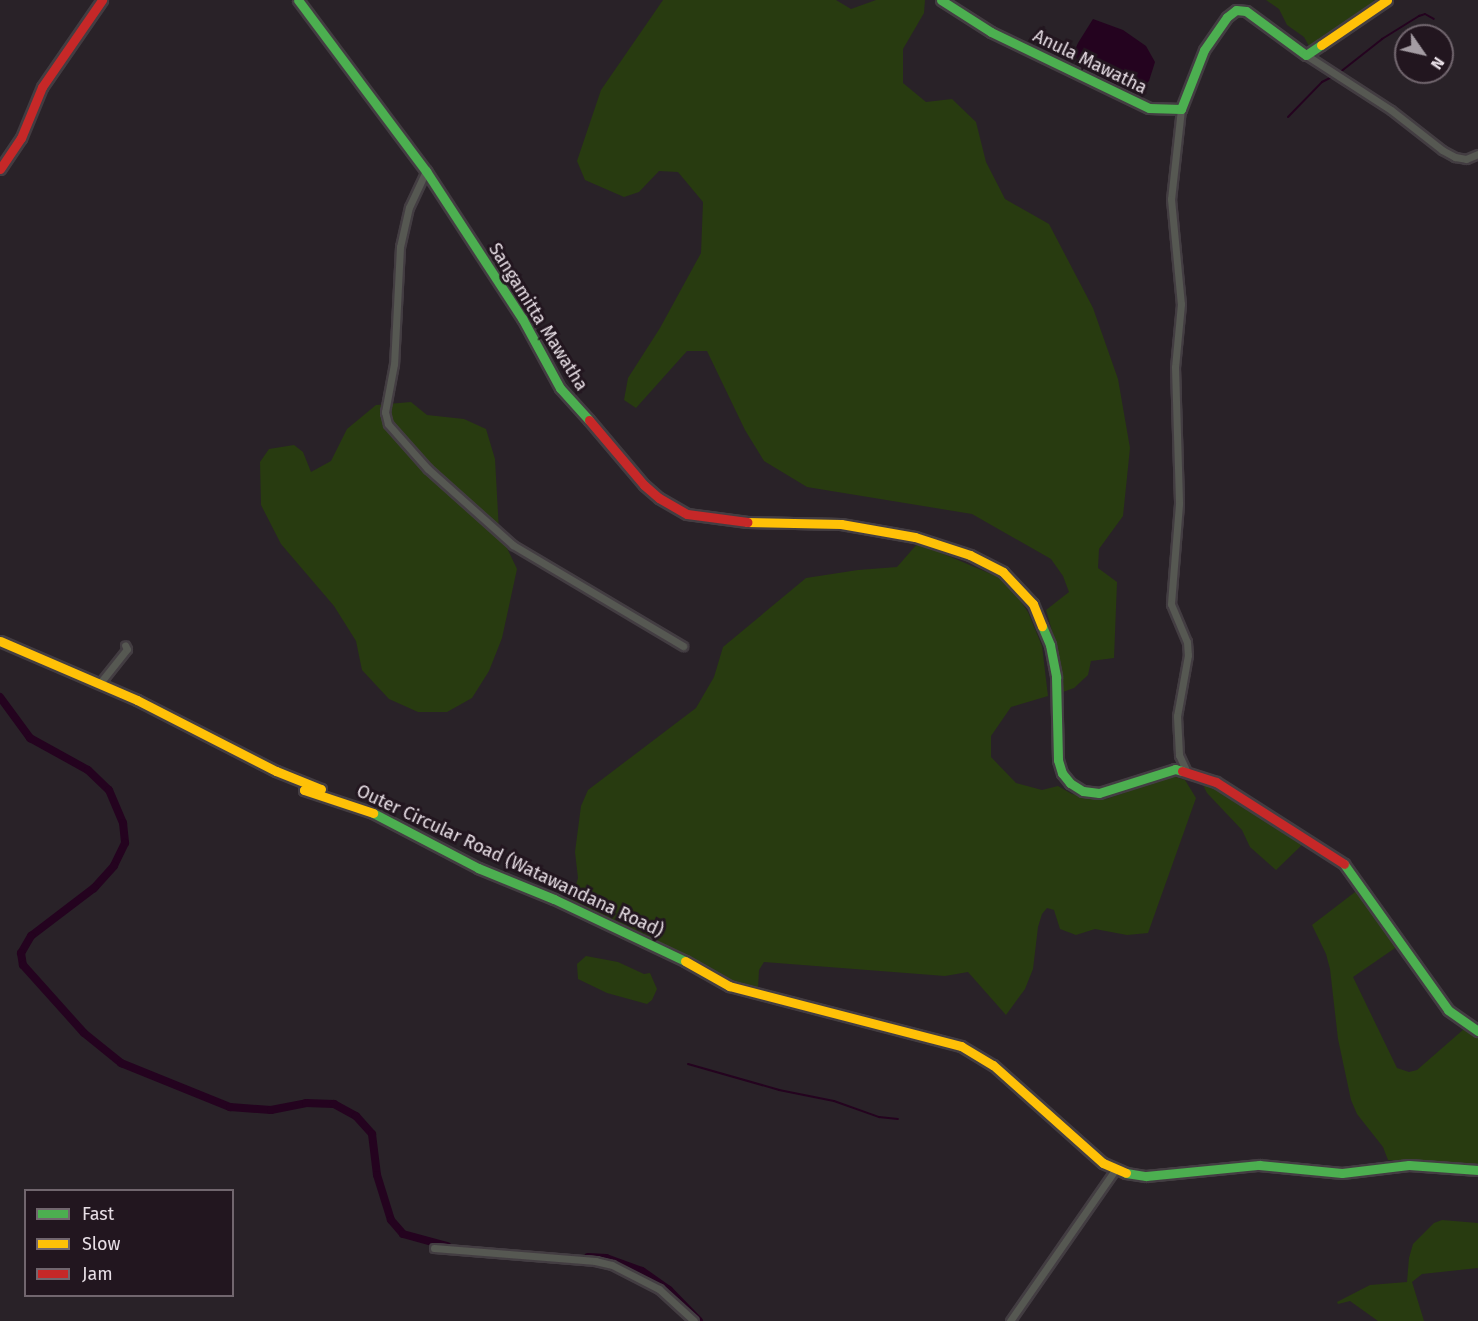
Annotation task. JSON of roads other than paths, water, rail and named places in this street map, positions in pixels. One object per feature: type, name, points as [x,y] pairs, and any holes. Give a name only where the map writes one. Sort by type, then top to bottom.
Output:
[{"type":"main road","points":[[0,170],[21,138],[36,97],[102,0]]},
{"type":"main road","name":"Sangamitta Mawatha","points":[[298,0],[426,171],[522,318],[560,388],[597,427],[644,486],[664,503],[687,514],[722,520],[841,524],[915,537],[989,564],[1023,590],[1042,620],[1050,645],[1056,677],[1058,760],[1070,783],[1083,791],[1099,792],[1116,789],[1166,770],[1186,770],[1216,782],[1342,861],[1448,1010],[1478,1031]]},
{"type":"main road","name":"Anula Mawatha","points":[[941,0],[991,32],[1136,104],[1149,108],[1181,109]]},
{"type":"main road","points":[[1181,109],[1191,76],[1204,50],[1227,17],[1240,5],[1306,55],[1386,0]]},
{"type":"main road","name":"Outer Circular Road (Watawandana Road)","points":[[0,641],[100,683],[276,771],[321,789],[303,790],[366,810],[421,836],[478,868],[554,899],[621,933],[672,954],[729,986],[823,1008],[968,1049],[993,1065],[1097,1158],[1115,1170],[1131,1176],[1259,1165],[1342,1173],[1409,1166],[1478,1170]]},
{"type":"street","points":[[1306,55],[1391,110],[1442,150],[1455,157],[1466,159],[1478,154]]},
{"type":"street","points":[[1181,109],[1171,199],[1181,304],[1175,367],[1179,504],[1172,604],[1187,642],[1188,655],[1177,716],[1179,755],[1186,770]]},
{"type":"street","points":[[426,171],[409,207],[400,247],[394,364],[385,412],[388,424],[428,469],[513,545],[543,565],[683,646]]},
{"type":"street","points":[[100,683],[127,649],[125,645]]},
{"type":"street","points":[[1010,1321],[1115,1170]]},
{"type":"street","points":[[434,1248],[595,1261],[612,1265],[658,1289],[694,1321]]},
{"type":"waterway","points":[[1339,73],[1382,39],[1419,16],[1425,14],[1434,19]]},
{"type":"waterway","points":[[1288,117],[1322,82],[1334,76]]},
{"type":"waterway","points":[[0,697],[30,738],[88,770],[109,790],[123,823],[125,843],[114,866],[94,888],[31,936],[21,953],[23,965],[84,1033],[121,1063],[230,1107],[271,1110],[306,1103],[334,1104],[356,1116],[372,1134],[377,1175],[391,1220],[403,1234],[447,1246]]},
{"type":"waterway","points":[[688,1064],[779,1090],[834,1101],[879,1117],[898,1119]]},
{"type":"waterway","points":[[588,1257],[606,1258],[642,1271],[669,1290],[699,1321]]}]
